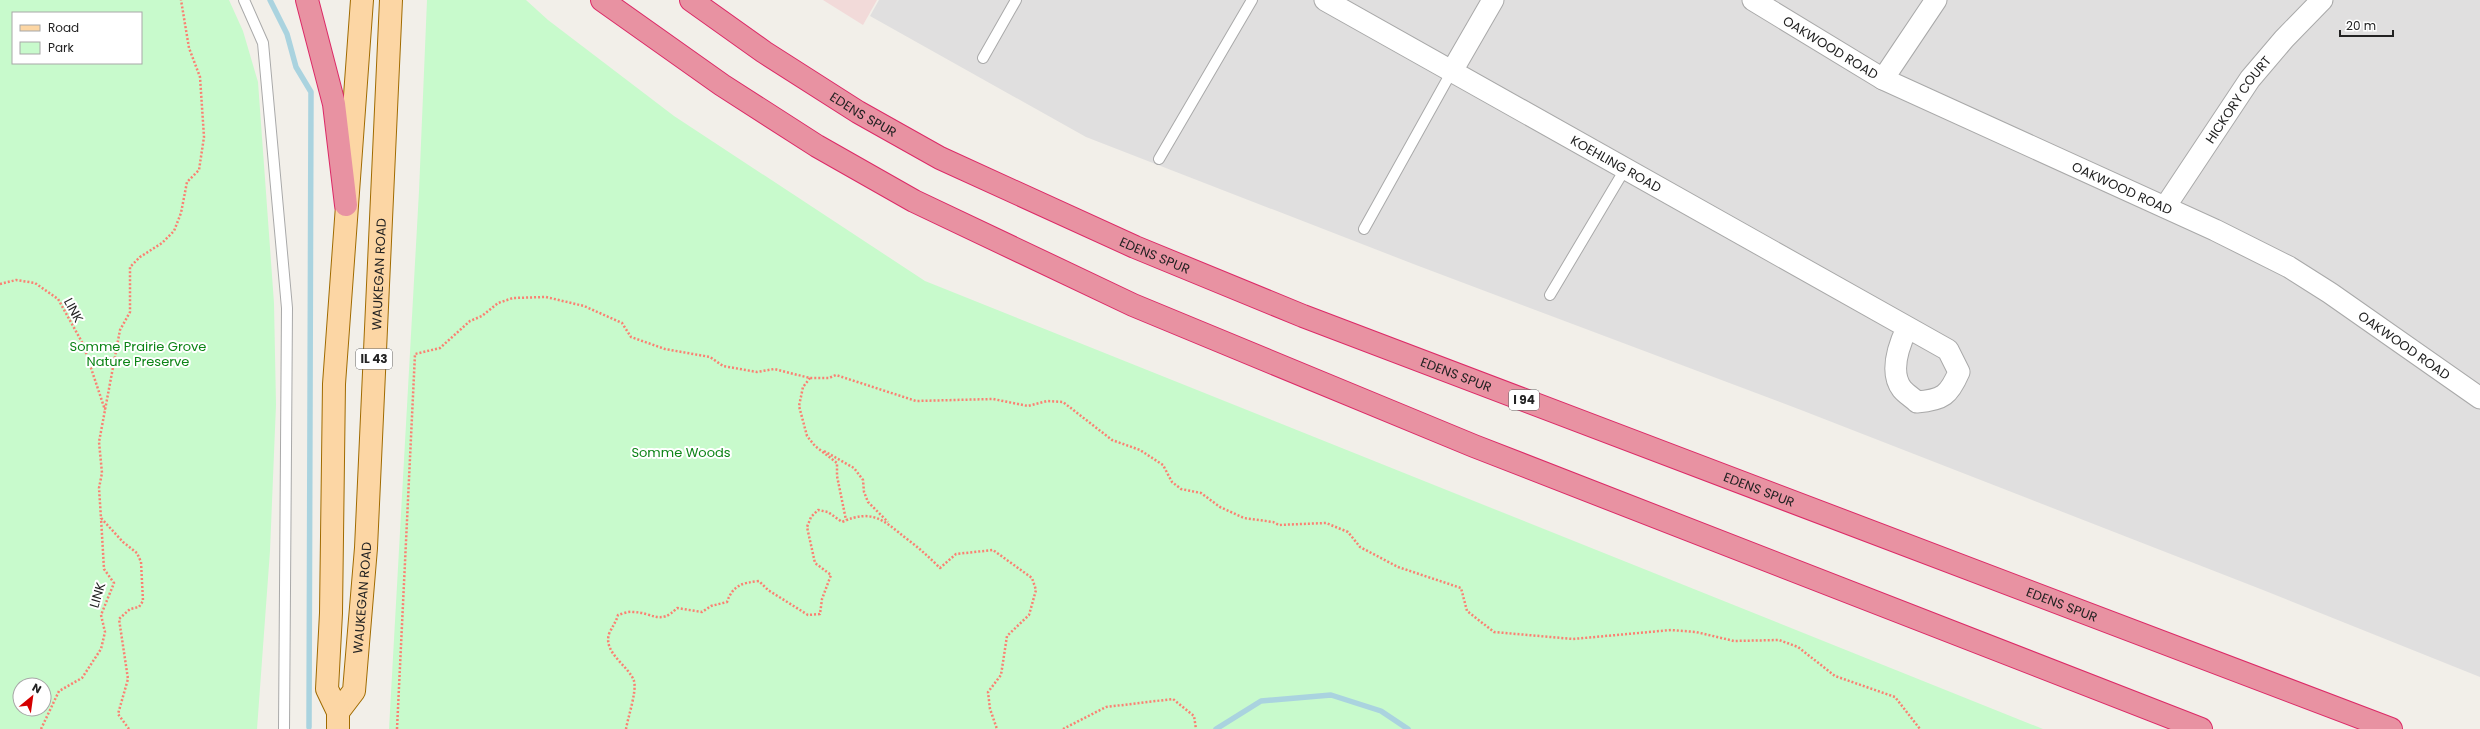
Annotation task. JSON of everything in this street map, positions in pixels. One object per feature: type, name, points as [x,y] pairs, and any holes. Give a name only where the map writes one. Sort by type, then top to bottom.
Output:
[{"type":"highway","points":[[307,0],[334,104],[346,205]]},
{"type":"highway","points":[[602,0],[722,85],[817,146],[914,201],[1133,304],[1474,446],[2201,729]]},
{"type":"highway","name":"EDENS SPUR","points":[[691,0],[764,52],[858,112],[933,154],[1135,247],[1310,319],[2391,729]]},
{"type":"main road","name":"WAUKEGAN ROAD","points":[[338,720],[327,689],[332,613],[334,384],[362,0]]},
{"type":"main road","name":"WAUKEGAN ROAD","points":[[338,720],[354,691],[366,548],[392,0]]},
{"type":"street","name":"KOEHLING ROAD","points":[[1325,0],[1907,328]]},
{"type":"street","points":[[1452,71],[1492,0]]},
{"type":"street","name":"OAKWOOD ROAD","points":[[1753,0],[1883,79],[2165,207],[2289,267],[2476,388]]},
{"type":"street","points":[[1883,79],[1936,0]]},
{"type":"street","name":"HICKORY COURT","points":[[2165,207],[2250,79],[2322,0]]},
{"type":"lane","points":[[244,0],[263,43],[287,308],[284,729]]},
{"type":"lane","points":[[983,58],[1016,0]]},
{"type":"lane","points":[[1158,159],[1252,0]]},
{"type":"lane","points":[[1364,229],[1452,71]]},
{"type":"lane","points":[[1550,295],[1625,169]]},
{"type":"path","points":[[129,729],[118,714],[128,679],[119,619],[130,609],[139,608],[143,600],[141,562],[137,552],[123,542],[101,518],[99,488],[102,472],[99,442],[120,330],[130,312],[130,267],[174,231],[181,213],[186,182],[199,170],[204,137],[200,77],[189,48],[181,0]]},
{"type":"path","name":"LINK","points":[[0,284],[16,280],[35,283],[58,299],[83,344],[105,411]]},
{"type":"path","points":[[397,729],[415,354],[440,348],[470,321],[482,316],[498,303],[513,298],[546,297],[584,306],[622,323],[631,337],[665,349],[696,353],[710,357],[723,366],[745,371],[758,372],[774,369],[810,378],[829,378],[836,375],[916,401],[993,399],[1028,406],[1047,401],[1063,402],[1112,440],[1140,450],[1163,465],[1172,482],[1181,489],[1202,493],[1220,507],[1244,518],[1273,522],[1279,526],[1326,523],[1348,532],[1360,547],[1398,567],[1461,588],[1467,611],[1494,632],[1573,639],[1671,630],[1696,632],[1734,641],[1779,640],[1798,647],[1835,676],[1895,697],[1920,729]]},
{"type":"path","points":[[810,378],[803,387],[799,406],[807,436],[814,446],[837,463],[837,476],[846,520]]},
{"type":"path","points":[[814,446],[846,462],[854,468],[863,480],[864,492],[868,502],[940,568],[956,554],[993,550],[1032,578],[1036,590],[1029,615],[1007,636],[1001,675],[988,692],[990,709],[997,729]]},
{"type":"path","points":[[626,729],[630,707],[636,692],[634,681],[628,669],[619,661],[610,647],[609,635],[618,615],[633,611],[660,618],[672,613],[677,608],[702,612],[710,606],[727,602],[731,591],[738,585],[759,581],[768,590],[808,615],[820,614],[822,599],[831,575],[815,563],[806,527],[818,510],[828,512],[842,522],[856,516],[869,516],[889,522]]},
{"type":"path","name":"LINK","points":[[41,729],[59,691],[82,678],[101,649],[105,632],[101,615],[114,584],[104,569],[101,518]]},
{"type":"path","points":[[1063,729],[1106,707],[1173,699],[1194,716],[1196,729]]},
{"type":"shaded area","points":[[823,0],[877,0],[863,25]]},
{"type":"shaded area","points":[[879,0],[2480,0],[2480,677],[2263,590],[1801,410],[1416,265],[1086,137],[870,16]]},
{"type":"green space","name":"Somme Prairie Grove Nature Preserve","points":[[0,0],[229,0],[243,31],[258,82],[274,303],[276,405],[270,551],[257,729],[0,729]]},
{"type":"green space","name":"Somme Woods","points":[[427,0],[526,0],[548,20],[674,116],[925,281],[2043,729],[389,729],[419,191]]},
{"type":"waterway","points":[[270,0],[287,34],[296,67],[311,92],[309,727]]},
{"type":"waterway","points":[[1216,729],[1261,701],[1331,695],[1381,711],[1408,729]]}]
